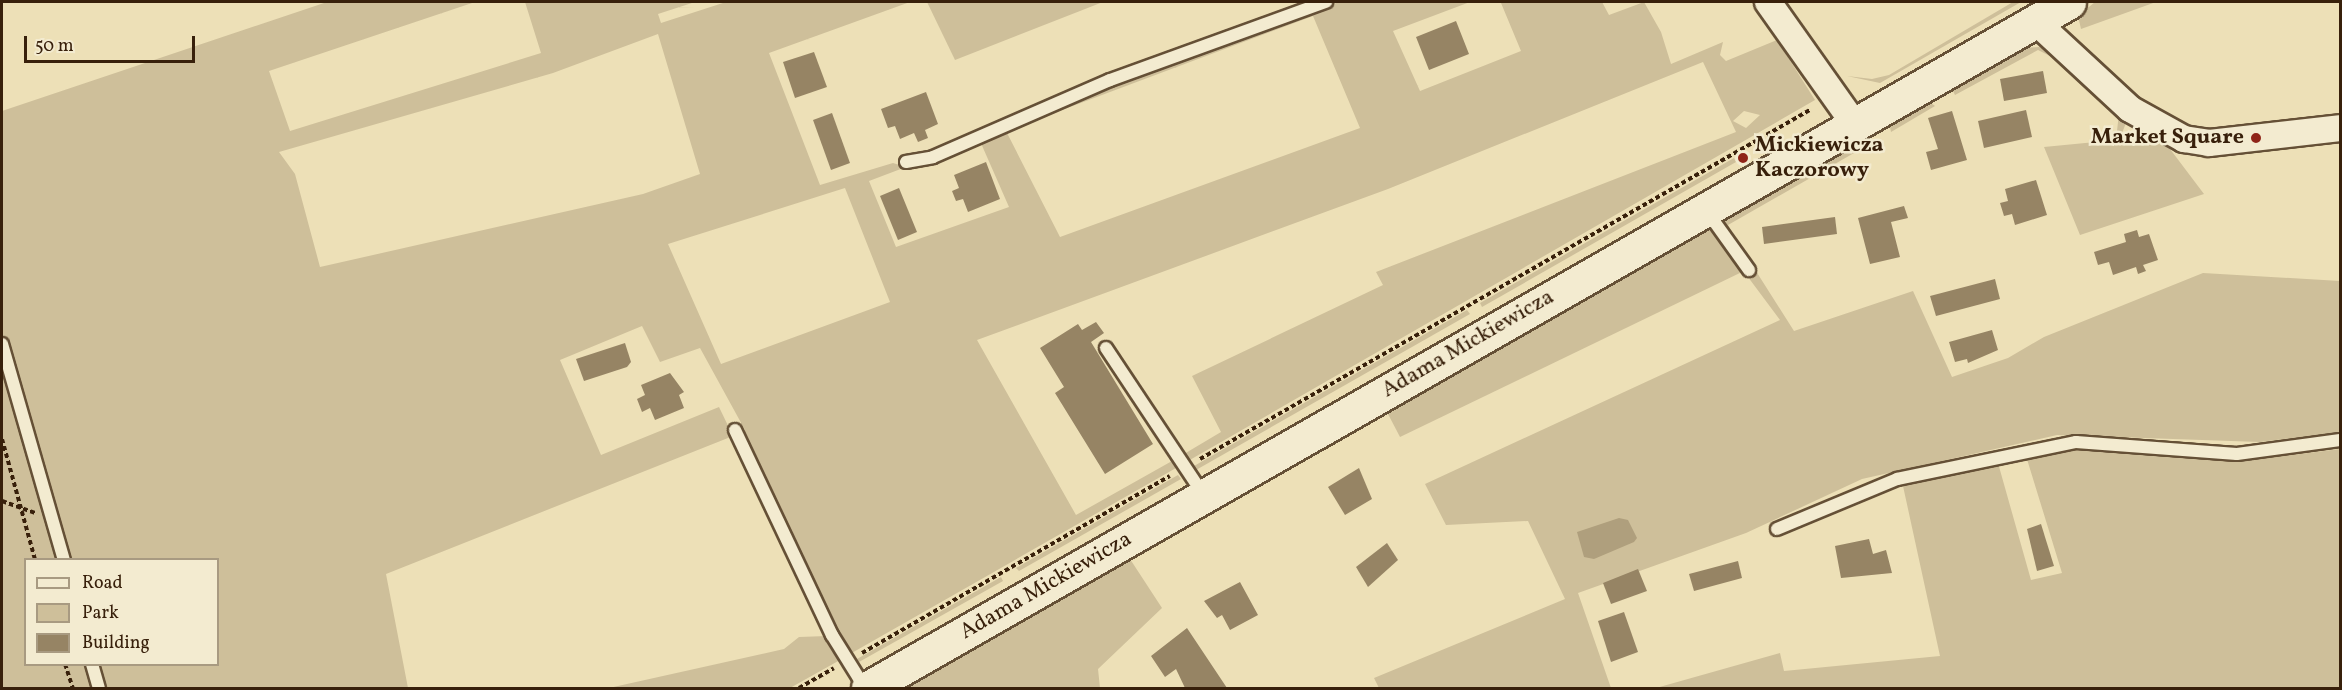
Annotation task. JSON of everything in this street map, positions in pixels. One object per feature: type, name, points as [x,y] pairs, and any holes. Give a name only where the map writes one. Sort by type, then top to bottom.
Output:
[{"type":"street","points":[[1768,2],[1853,122]]},
{"type":"street","name":"Adama Mickiewicza","points":[[866,688],[1853,122],[2069,2]]},
{"type":"street","points":[[2035,21],[2130,109],[2160,130],[2184,139],[2209,143],[2340,128]]},
{"type":"lane","points":[[906,162],[933,157],[1110,80],[1326,2]]},
{"type":"lane","points":[[1704,207],[1749,270]]},
{"type":"lane","points":[[2,345],[63,558]]},
{"type":"lane","points":[[1106,348],[1204,495]]},
{"type":"lane","points":[[735,430],[848,661],[866,688]]},
{"type":"lane","points":[[1777,529],[1897,479],[2076,442],[2237,454],[2340,440]]},
{"type":"lane","points":[[93,666],[99,688]]},
{"type":"path","points":[[799,688],[1810,110]]},
{"type":"path","points":[[2,439],[34,558]]},
{"type":"path","points":[[2,501],[21,510],[50,511]]},
{"type":"path","points":[[66,666],[73,688]]},
{"type":"green space","points":[[327,2],[475,2],[269,71],[290,131],[541,53],[525,2],[695,2],[658,14],[661,23],[726,2],[910,2],[769,53],[820,185],[893,163],[906,167],[869,181],[896,247],[1009,207],[980,141],[1052,108],[1339,2],[1470,2],[1393,31],[1420,91],[1521,51],[1501,3],[1602,2],[1609,15],[1644,2],[1661,32],[1671,64],[1723,42],[1720,55],[1726,61],[1777,40],[1815,100],[1188,461],[1184,454],[1221,432],[1192,376],[1383,285],[1376,272],[1736,132],[1703,62],[1388,189],[977,340],[1076,515],[1172,461],[1176,468],[850,654],[839,636],[826,639],[840,660],[790,688],[609,688],[784,649],[799,637],[827,636],[733,436],[386,574],[408,688],[2,688],[2,111]],"holes":[[[1313,16],[1360,128],[1060,237],[1006,131]],[[658,34],[700,174],[643,194],[320,267],[295,174],[279,152],[553,73]],[[1744,111],[1760,115],[1746,128],[1733,121]],[[845,188],[890,302],[721,364],[668,244]],[[642,326],[660,362],[700,348],[745,430],[733,436],[719,407],[601,455],[560,360]]]},
{"type":"green space","points":[[927,2],[1103,2],[955,60]]},
{"type":"green space","points":[[2013,2],[2021,2],[1880,83],[1847,76],[1872,79],[1889,75]]},
{"type":"green space","points":[[2095,2],[2156,2],[2081,29],[2078,16]]},
{"type":"green space","points":[[2039,47],[2056,52],[2120,106],[2126,123],[2122,133],[2167,145],[2204,194],[2080,235],[2044,147],[2116,140],[2119,113],[2052,57],[2038,50],[1955,95],[1951,87],[1951,81],[2006,49]]},
{"type":"green space","points":[[1927,100],[1935,106],[1891,132],[1889,122]]},
{"type":"green space","points":[[1852,137],[1875,141],[1728,225],[1739,247],[1721,218]]},
{"type":"green space","points":[[1734,158],[1736,162],[1482,307],[1480,303]]},
{"type":"green space","points":[[1709,225],[1744,271],[1400,437],[1388,414]]},
{"type":"green space","points":[[1754,268],[1794,331],[1913,291],[1952,377],[2008,358],[2044,337],[2203,273],[2340,281],[2340,432],[2260,442],[2057,435],[1862,479],[1746,533],[1578,593],[1611,688],[1379,688],[1374,678],[1565,599],[1528,521],[1446,525],[1425,484],[1780,320],[1745,273]]},
{"type":"green space","points":[[1467,310],[1470,314],[1196,470],[1194,466]]},
{"type":"green space","points":[[2085,446],[2252,460],[2340,449],[2340,688],[1656,688],[1780,653],[1784,671],[1940,656],[1903,486],[1998,463],[2031,580],[2062,573],[2026,456]]},
{"type":"green space","points":[[1178,475],[1181,479],[1019,571],[1016,568]]},
{"type":"green space","points":[[1130,559],[1162,608],[1098,669],[1100,688],[903,688]]},
{"type":"green space","points":[[1001,577],[1003,581],[859,662],[857,659]]},
{"type":"shaded area","points":[[1619,518],[1628,520],[1637,538],[1634,542],[1594,559],[1584,557],[1577,532]]},
{"type":"building","points":[[1456,21],[1469,54],[1429,70],[1416,37]]},
{"type":"building","points":[[814,52],[827,87],[795,98],[783,62]]},
{"type":"building","points":[[2043,71],[2047,93],[2004,101],[2000,79]]},
{"type":"building","points":[[926,92],[938,124],[925,130],[928,138],[918,142],[914,133],[900,139],[895,126],[888,128],[881,109]]},
{"type":"building","points":[[2026,110],[2032,137],[1984,148],[1978,121]]},
{"type":"building","points":[[1952,111],[1967,160],[1931,170],[1926,152],[1938,149],[1928,118]]},
{"type":"building","points":[[832,113],[850,163],[831,170],[813,120]]},
{"type":"building","points":[[986,162],[1000,199],[968,212],[963,199],[956,201],[952,191],[959,188],[954,175]]},
{"type":"building","points":[[2036,180],[2047,215],[2015,225],[2012,214],[2004,216],[2000,203],[2008,201],[2005,189]]},
{"type":"building","points":[[899,188],[917,232],[898,240],[880,196]]},
{"type":"building","points":[[1904,206],[1908,218],[1891,222],[1900,257],[1870,264],[1858,218]]},
{"type":"building","points":[[1835,217],[1837,234],[1764,244],[1762,227]]},
{"type":"building","points":[[2137,230],[2139,237],[2149,234],[2158,260],[2143,265],[2146,271],[2138,274],[2136,267],[2113,275],[2109,262],[2098,265],[2094,252],[2126,242],[2124,234]]},
{"type":"building","points":[[1995,279],[2000,299],[1936,316],[1930,296]]},
{"type":"building","points":[[1096,322],[1104,333],[1091,342],[1153,444],[1105,474],[1055,393],[1064,387],[1040,348],[1078,324],[1082,330]]},
{"type":"building","points":[[1992,330],[1998,350],[1968,363],[1967,359],[1955,362],[1949,342]]},
{"type":"building","points":[[625,343],[631,362],[627,367],[584,381],[576,359]]},
{"type":"building","points":[[670,373],[684,392],[679,395],[684,408],[655,420],[650,408],[642,412],[637,399],[645,395],[641,385]]},
{"type":"building","points":[[1359,468],[1372,499],[1345,515],[1328,487]]},
{"type":"building","points":[[2041,524],[2054,566],[2037,571],[2027,529]]},
{"type":"building","points":[[1869,539],[1873,554],[1886,550],[1892,573],[1841,578],[1835,546]]},
{"type":"building","points":[[1387,543],[1398,560],[1368,587],[1356,567]]},
{"type":"building","points":[[1738,561],[1742,578],[1694,591],[1689,574]]},
{"type":"building","points":[[1638,569],[1647,591],[1611,604],[1603,583]]},
{"type":"building","points":[[1240,582],[1258,615],[1230,630],[1222,615],[1217,618],[1204,601]]},
{"type":"building","points":[[1624,612],[1638,652],[1611,662],[1598,621]]},
{"type":"building","points":[[1187,628],[1227,688],[1185,688],[1176,669],[1165,677],[1151,656]]},
{"type":"place","name":"Market Square","points":[[2256,138]]},
{"type":"place","name":"Mickiewicza Kaczorowy","points":[[1743,158]]}]
